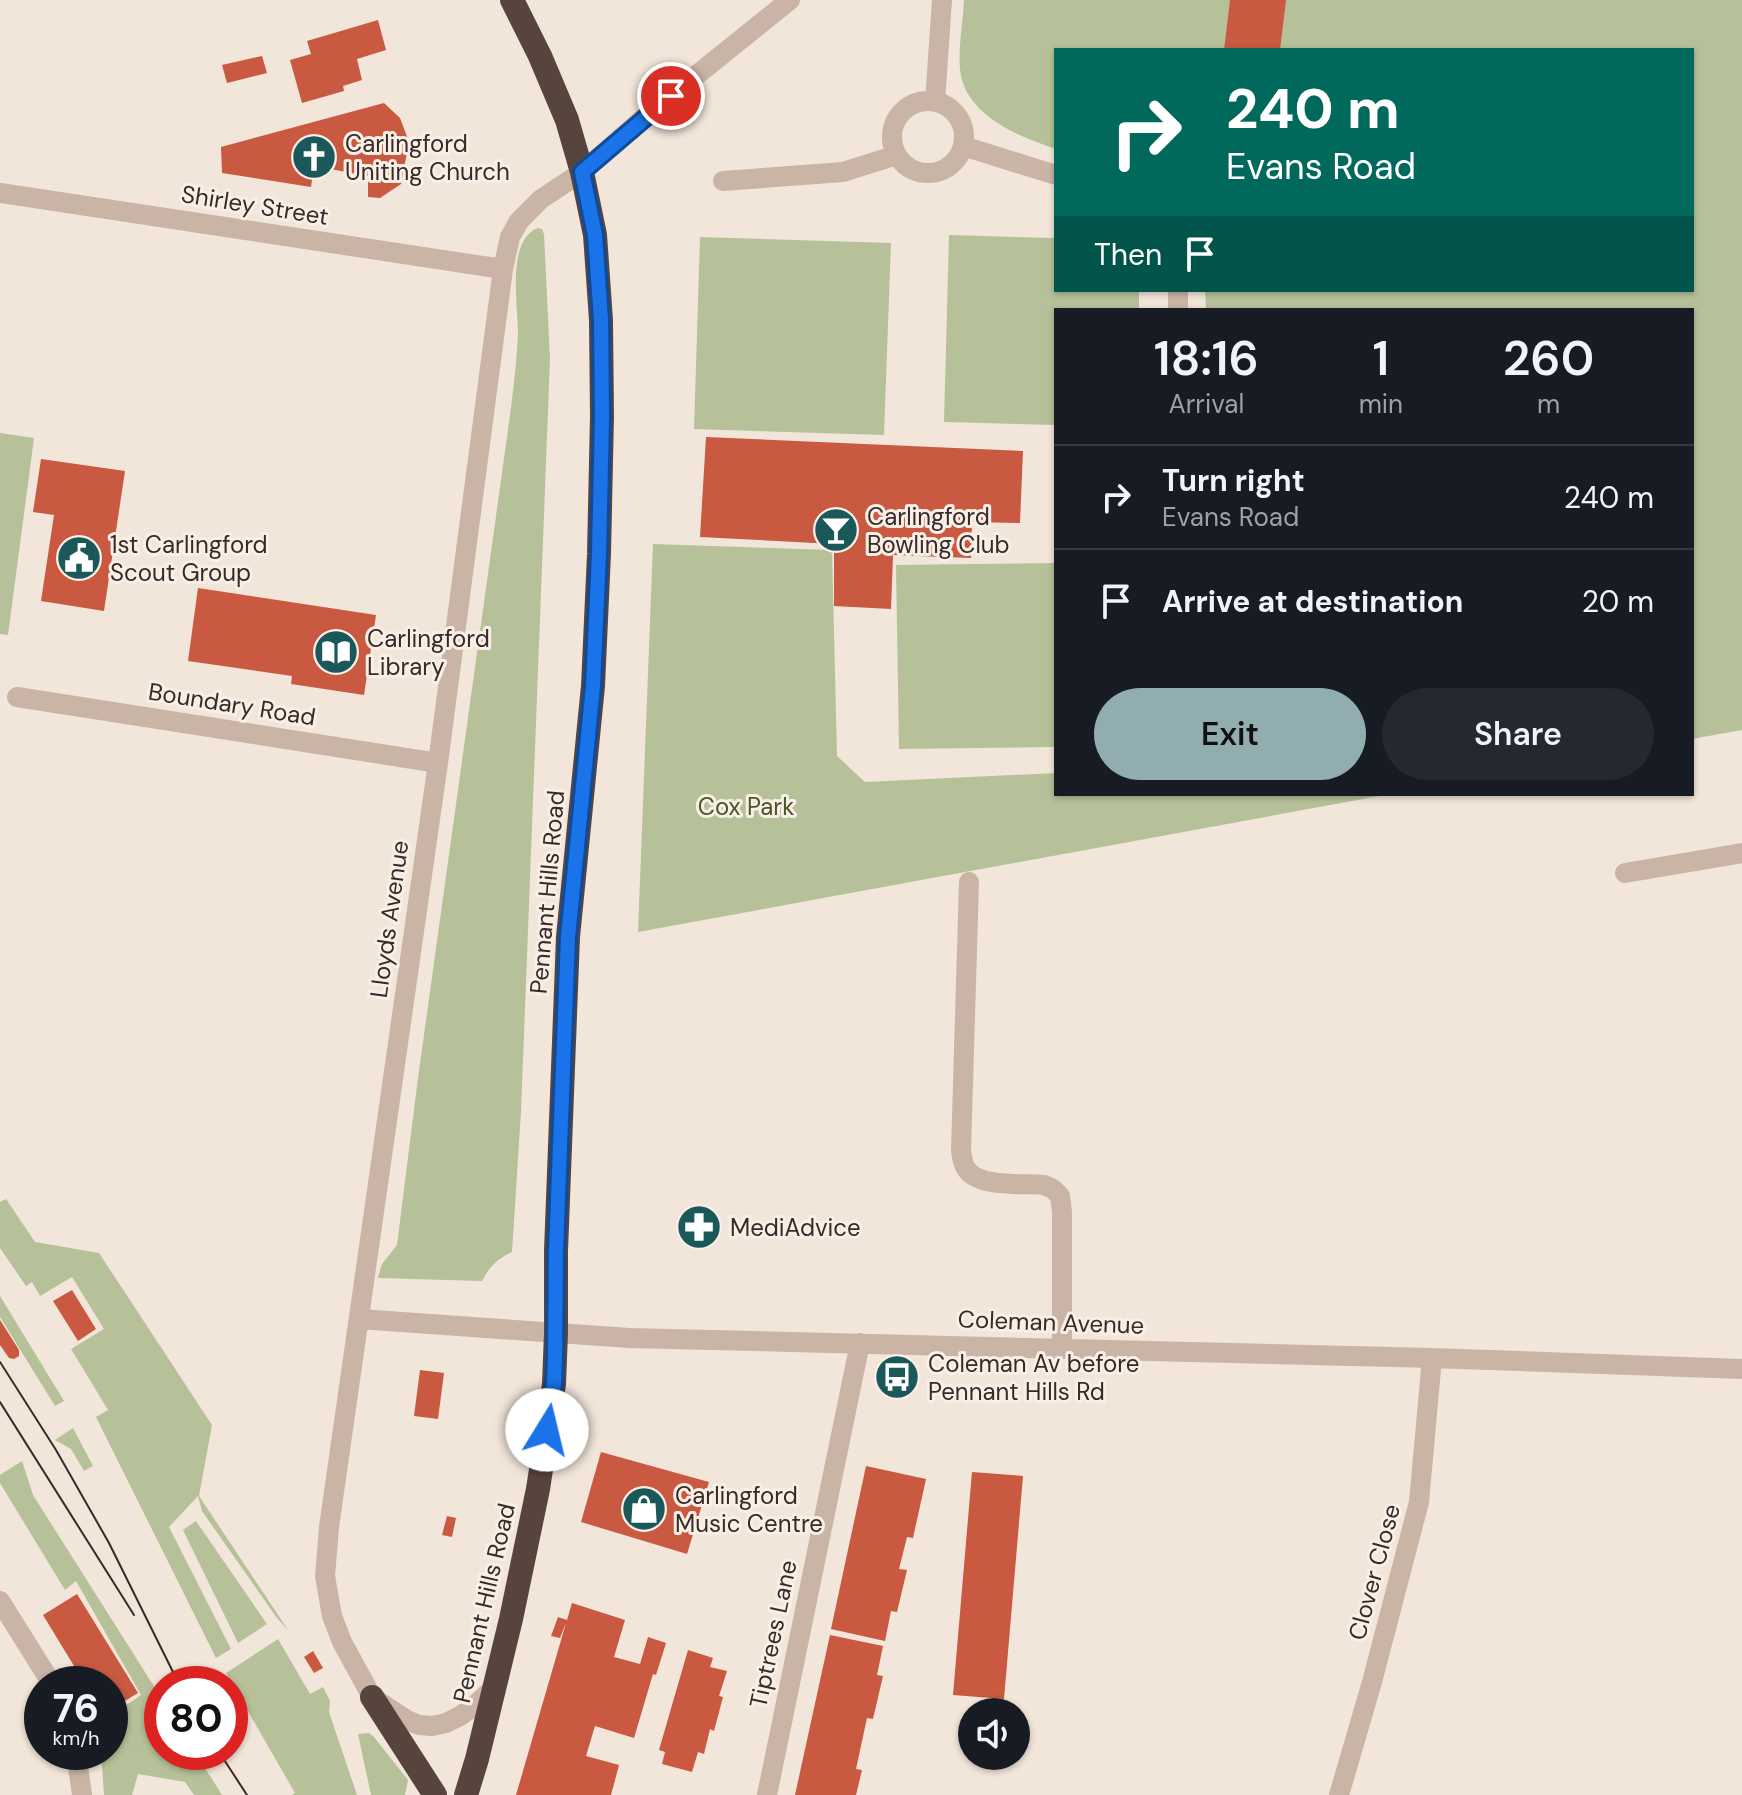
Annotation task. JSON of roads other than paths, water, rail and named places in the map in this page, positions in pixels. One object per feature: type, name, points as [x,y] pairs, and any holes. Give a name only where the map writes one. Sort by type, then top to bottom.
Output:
[{"type":"highway","name":"Pennant Hills Road","points":[[466,1795],[495,1687],[538,1489],[554,1384],[568,937],[593,686],[599,539],[601,320],[595,235],[567,120],[512,0]]},
{"type":"highway","points":[[372,1697],[435,1795]]},
{"type":"street","name":"Lloyds Avenue","points":[[372,1697],[342,1642],[332,1616],[325,1576],[329,1527],[438,763],[503,269],[510,237],[519,221],[541,199],[582,172],[647,115],[790,0]]},
{"type":"street","points":[[935,102],[942,0]]},
{"type":"street","points":[[923,101],[935,102],[955,113],[964,136],[963,146],[954,162],[946,168],[928,173],[910,168],[902,162],[893,146],[892,134],[902,112],[923,101]]},
{"type":"street","points":[[963,146],[1054,174]]},
{"type":"street","points":[[723,181],[843,172],[897,155]]},
{"type":"street","name":"Shirley Street","points":[[0,193],[503,269]]},
{"type":"street","name":"Boundary Road","points":[[17,697],[438,763]]},
{"type":"street","points":[[1625,873],[1742,853]]},
{"type":"street","points":[[969,882],[961,1151],[970,1174],[981,1180],[1044,1185],[1060,1196],[1062,1348]]},
{"type":"street","name":"Coleman Avenue","points":[[359,1319],[629,1338],[1742,1369]]},
{"type":"street","name":"Tiptrees Lane","points":[[767,1795],[860,1343]]},
{"type":"street","name":"Clover Close","points":[[1339,1795],[1419,1502],[1432,1358]]},
{"type":"street","points":[[0,1601],[41,1666]]},
{"type":"street","points":[[372,1697],[407,1720],[432,1726],[460,1716],[495,1687]]},
{"type":"street","points":[[79,1770],[82,1795]]},
{"type":"tram line","points":[[0,1362],[56,1450],[109,1543],[170,1666]]},
{"type":"tram line","points":[[0,1402],[134,1615]]},
{"type":"tram line","points":[[231,1770],[247,1795]]},
{"type":"place","name":"Carlingford Uniting Church","points":[[314,157]]},
{"type":"place","name":"Carlingford Bowling Club","points":[[836,530]]},
{"type":"place","name":"1st Carlingford Scout Group","points":[[79,558]]},
{"type":"place","name":"Carlingford Library","points":[[336,652]]},
{"type":"place","name":"MediAdvice","points":[[699,1227]]},
{"type":"place","name":"Coleman Av before Pennant Hills Rd","points":[[897,1377]]},
{"type":"place","name":"Carlingford Music Centre","points":[[644,1509]]},
{"type":"park label","name":"Cox Park","points":[[746,806]]}]
